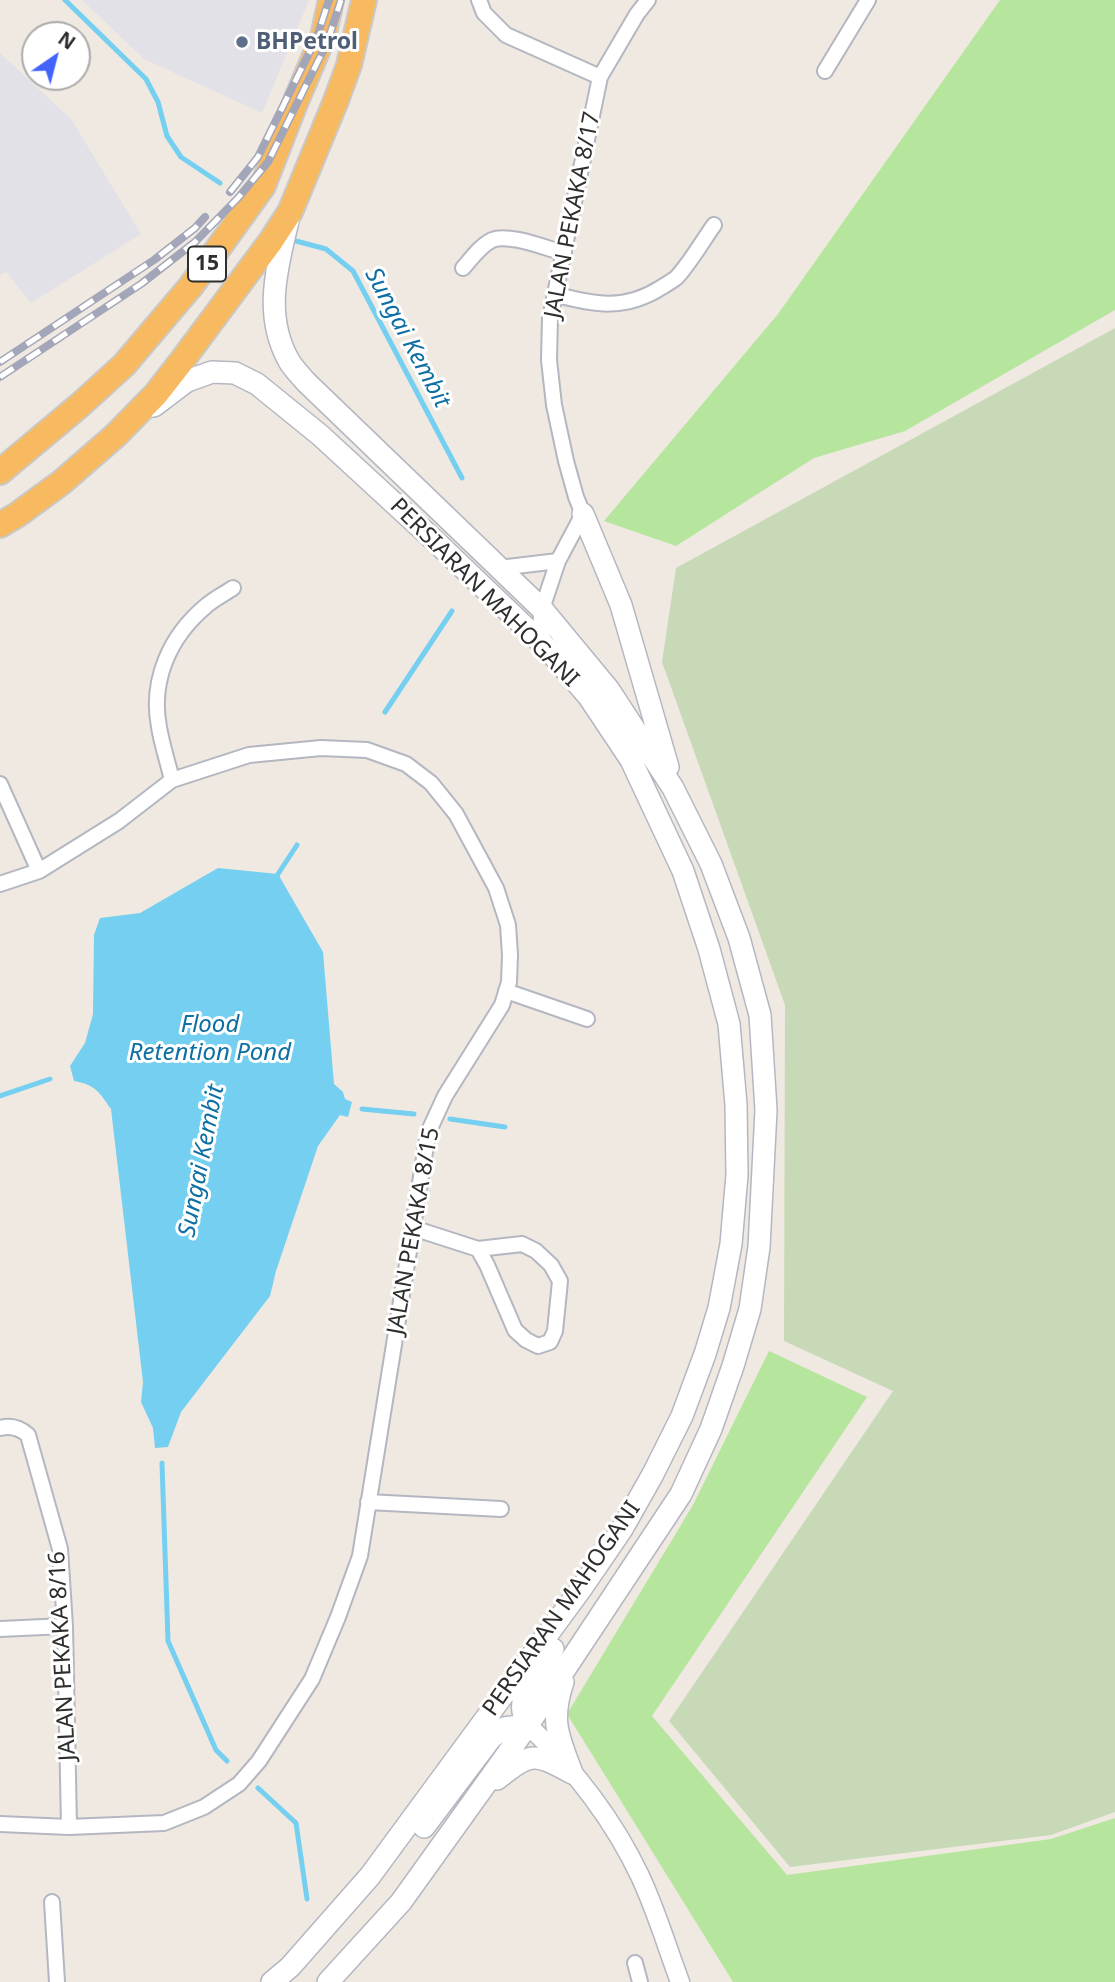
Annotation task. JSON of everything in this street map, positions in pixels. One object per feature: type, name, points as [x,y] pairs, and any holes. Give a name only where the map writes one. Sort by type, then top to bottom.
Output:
[{"type":"highway","name":"15","points":[[0,472],[124,365],[191,286],[263,186],[323,37],[331,0]]},
{"type":"highway","name":"15","points":[[0,525],[62,482],[116,435],[156,394],[271,242],[290,212],[349,65],[365,0]]},
{"type":"main road","name":"PERSIARAN MAHOGANI","points":[[290,212],[275,276],[274,305],[279,339],[289,362],[306,382],[542,609],[609,690],[673,788],[711,864],[739,938],[760,1015],[766,1110],[759,1247],[750,1309],[711,1429],[681,1494],[527,1725],[401,1902],[328,1982]]},
{"type":"main road","name":"PERSIARAN MAHOGANI","points":[[116,435],[187,381],[212,372],[235,373],[257,384],[330,444],[546,647],[589,696],[631,760],[683,870],[709,949],[729,1024],[736,1105],[737,1175],[731,1244],[719,1308],[682,1416],[622,1529],[581,1589],[370,1876],[290,1967],[272,1982]]},
{"type":"main road","points":[[583,514],[621,605],[673,788]]},
{"type":"main road","points":[[370,1876],[403,1854],[491,1738],[504,1728],[527,1725],[522,1706],[524,1697],[570,1621],[579,1602],[581,1589]]},
{"type":"main road","points":[[571,1660],[555,1710],[561,1743],[572,1773]]},
{"type":"main road","points":[[478,1795],[524,1759],[548,1759],[572,1773]]},
{"type":"street","points":[[479,0],[484,13],[506,34],[600,77]]},
{"type":"street","name":"JALAN PEKAKA 8/17","points":[[583,514],[566,461],[554,405],[550,318],[600,77],[637,13],[648,0]]},
{"type":"street","points":[[825,71],[868,0]]},
{"type":"street","points":[[554,294],[588,303],[608,304],[631,302],[653,293],[676,277],[714,225]]},
{"type":"street","points":[[463,268],[484,245],[505,237],[564,253]]},
{"type":"street","points":[[546,647],[540,625],[542,609],[558,561],[583,514]]},
{"type":"street","points":[[499,568],[558,561]]},
{"type":"street","points":[[172,780],[159,725],[157,687],[166,659],[178,635],[206,605],[233,588]]},
{"type":"street","name":"JALAN PEKAKA 8/15","points":[[0,884],[39,871],[118,821],[172,780],[249,755],[321,748],[367,750],[406,764],[431,783],[456,814],[496,888],[508,925],[510,955],[509,982],[502,1005],[445,1096],[428,1133],[360,1556],[312,1679],[259,1761],[239,1784],[204,1807],[164,1823],[69,1827],[0,1824]]},
{"type":"street","points":[[0,784],[39,871]]},
{"type":"street","points":[[506,991],[587,1019]]},
{"type":"street","points":[[413,1228],[478,1249],[522,1244],[536,1251],[551,1265],[560,1281],[555,1331],[550,1342],[538,1346],[515,1330],[478,1249]]},
{"type":"street","name":"JALAN PEKAKA 8/16","points":[[0,1428],[13,1427],[28,1435],[60,1549],[65,1626],[69,1827]]},
{"type":"street","points":[[368,1502],[500,1509]]},
{"type":"street","points":[[0,1629],[65,1626]]},
{"type":"street","points":[[527,1725],[562,1759],[608,1821],[640,1875],[680,1982]]},
{"type":"street","points":[[52,1902],[57,1982]]},
{"type":"street","points":[[635,1963],[640,1982]]},
{"type":"shaded area","points":[[82,0],[309,0],[262,113],[144,59]]},
{"type":"shaded area","points":[[0,53],[21,73],[21,91],[41,91],[71,119],[141,234],[31,303],[6,272],[0,275]]},
{"type":"green space","points":[[1000,0],[1115,0],[1115,310],[905,431],[814,458],[676,546],[604,521],[778,314]]},
{"type":"green space","points":[[1115,328],[1115,1812],[1051,1835],[790,1867],[669,1721],[893,1391],[784,1341],[785,1005],[662,662],[676,568]]},
{"type":"green space","points":[[769,1351],[867,1397],[652,1716],[787,1875],[1051,1839],[1115,1818],[1115,1982],[733,1982],[567,1714],[693,1505]]},
{"type":"water","name":"Flood Retention Pond","points":[[218,868],[278,874],[323,952],[334,1084],[343,1092],[345,1099],[352,1102],[348,1117],[340,1115],[318,1146],[270,1296],[181,1412],[168,1447],[155,1448],[153,1428],[141,1402],[143,1382],[111,1109],[96,1090],[74,1081],[70,1066],[85,1043],[93,1014],[94,935],[100,918],[140,913]]},
{"type":"waterway","name":"Sungai Kembit","points":[[65,0],[146,79],[158,102],[167,136],[181,157],[220,183]]},
{"type":"waterway","name":"Sungai Kembit","points":[[296,241],[326,249],[353,271],[462,478]]},
{"type":"waterway","name":"Sungai Kembit","points":[[385,712],[452,611]]},
{"type":"waterway","name":"Sungai Kembit","points":[[277,878],[297,845]]},
{"type":"waterway","points":[[0,1096],[50,1079]]},
{"type":"waterway","points":[[362,1109],[414,1114]]},
{"type":"waterway","points":[[450,1119],[505,1127]]},
{"type":"waterway","name":"Sungai Kembit","points":[[162,1463],[168,1641],[216,1750],[227,1761]]},
{"type":"waterway","name":"Sungai Kembit","points":[[258,1788],[296,1823],[307,1899]]},
{"type":"railway","points":[[230,192],[258,157],[317,37],[329,0]]},
{"type":"railway","points":[[0,377],[141,284],[195,242],[238,198],[268,162],[327,43],[341,0]]},
{"type":"railway","points":[[0,362],[154,260],[205,217]]},
{"type":"place","name":"BHPetrol","points":[[242,42]]}]
